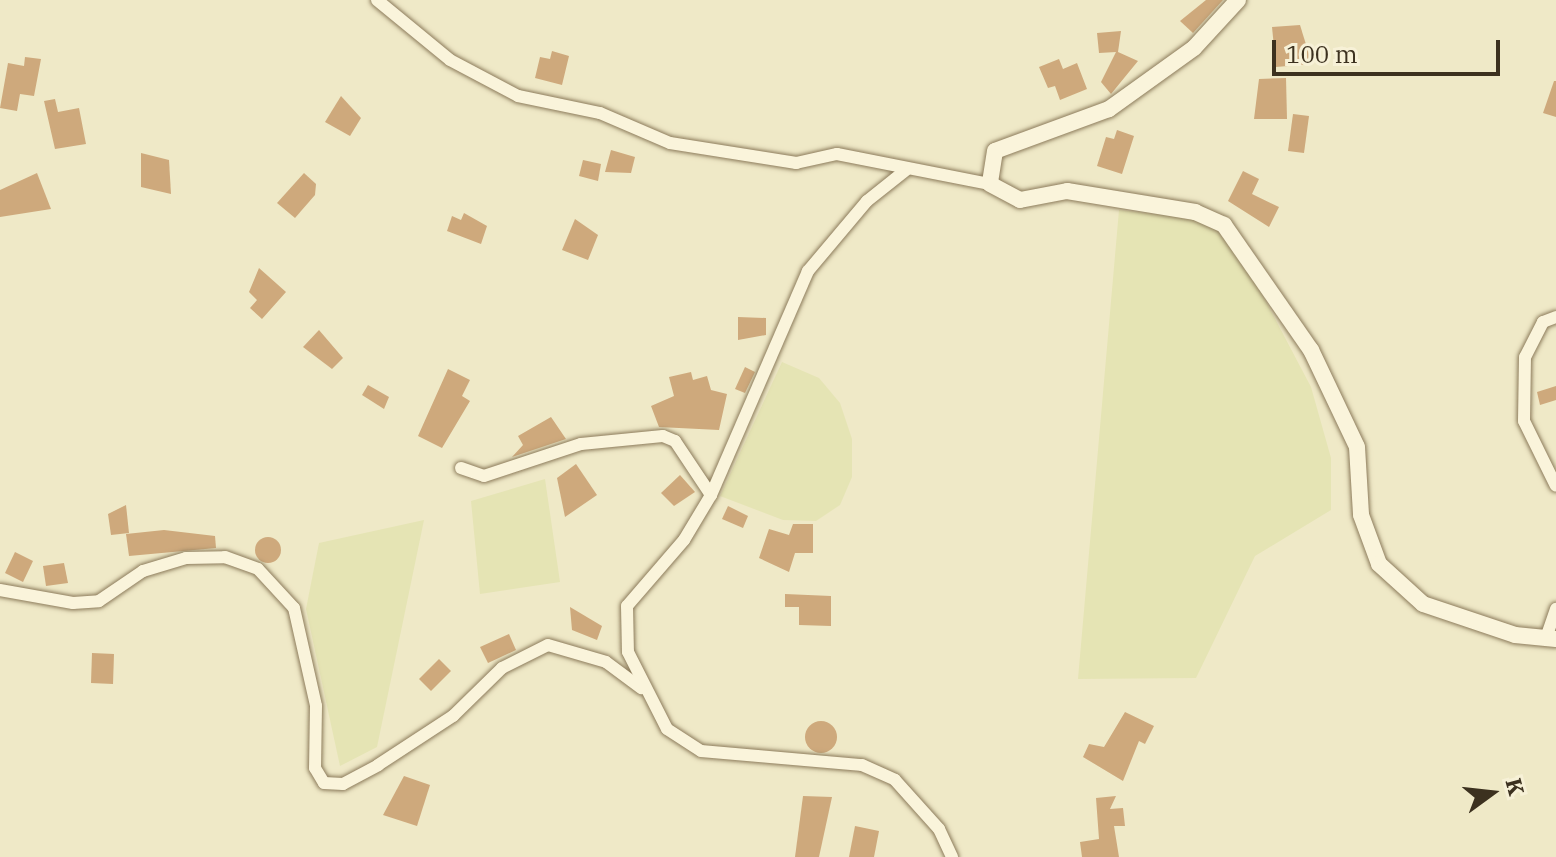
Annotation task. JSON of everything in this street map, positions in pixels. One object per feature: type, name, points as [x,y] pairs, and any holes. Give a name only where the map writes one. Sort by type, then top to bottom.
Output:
[{"type":"street","points":[[377,0],[450,60],[518,96],[600,113],[670,143],[796,163],[837,154],[906,170],[990,184],[1020,200],[1067,191],[1195,212],[1224,225],[1311,350],[1357,447],[1361,515],[1379,564],[1423,604],[1551,639],[1556,609]]},
{"type":"street","points":[[990,184],[995,151],[1109,109],[1194,48],[1238,0]]},
{"type":"street","points":[[906,170],[867,201],[808,271],[711,495],[684,540],[627,606],[628,652],[644,690],[667,729],[701,751],[862,765],[895,780],[939,829],[952,857]]},
{"type":"street","points":[[1556,317],[1543,322],[1525,357],[1524,421],[1556,486]]},
{"type":"street","points":[[461,468],[484,476],[581,444],[663,436],[675,441],[711,495]]},
{"type":"street","points":[[0,590],[73,603],[99,601],[143,571],[186,558],[225,557],[258,569],[294,608],[316,706],[315,768],[324,783],[343,784],[378,765],[453,716],[502,668],[548,645],[606,662],[644,690]]},
{"type":"green space","points":[[1119,210],[1193,218],[1218,231],[1252,275],[1311,387],[1331,458],[1331,510],[1255,556],[1196,678],[1078,679]]},
{"type":"green space","points":[[782,362],[819,378],[840,403],[852,439],[852,477],[840,505],[816,521],[783,520],[720,496]]},
{"type":"green space","points":[[545,479],[560,582],[480,594],[471,501]]},
{"type":"green space","points":[[424,520],[377,747],[340,766],[306,609],[319,543]]},
{"type":"building","points":[[1206,0],[1223,0],[1193,33],[1180,21]]},
{"type":"building","points":[[1300,25],[1312,64],[1276,67],[1272,27]]},
{"type":"building","points":[[1121,31],[1118,52],[1138,61],[1111,94],[1101,82],[1116,52],[1099,53],[1097,33]]},
{"type":"building","points":[[552,51],[569,56],[562,85],[535,78],[540,57],[550,59]]},
{"type":"building","points":[[25,57],[41,59],[34,96],[20,94],[17,111],[0,108],[8,63],[24,66]]},
{"type":"building","points":[[1059,59],[1063,69],[1077,63],[1087,89],[1060,100],[1055,86],[1048,88],[1039,67]]},
{"type":"building","points":[[1286,78],[1287,119],[1254,119],[1259,79]]},
{"type":"building","points":[[1556,81],[1556,117],[1543,113]]},
{"type":"building","points":[[341,96],[361,118],[350,136],[325,122]]},
{"type":"building","points":[[55,99],[58,112],[79,108],[86,144],[55,149],[44,101]]},
{"type":"building","points":[[1293,114],[1309,116],[1304,153],[1288,151]]},
{"type":"building","points":[[1117,130],[1134,136],[1122,174],[1097,166],[1106,137],[1114,139]]},
{"type":"building","points":[[611,150],[635,157],[631,173],[605,172]]},
{"type":"building","points":[[141,153],[169,160],[171,194],[141,187]]},
{"type":"building","points":[[583,160],[601,164],[598,181],[579,176]]},
{"type":"building","points":[[1243,171],[1259,179],[1252,194],[1279,207],[1269,227],[1228,201]]},
{"type":"building","points":[[37,173],[51,209],[0,217],[0,190]]},
{"type":"building","points":[[304,173],[316,184],[315,195],[295,218],[277,203]]},
{"type":"building","points":[[464,213],[487,226],[481,244],[447,231],[452,216],[461,220]]},
{"type":"building","points":[[575,219],[598,235],[588,260],[562,250]]},
{"type":"building","points":[[259,268],[286,292],[262,319],[250,308],[257,300],[249,292]]},
{"type":"building","points":[[738,317],[766,318],[766,335],[738,340]]},
{"type":"building","points":[[319,330],[343,358],[332,369],[303,347]]},
{"type":"building","points":[[745,367],[755,372],[745,393],[735,389]]},
{"type":"building","points":[[448,369],[470,380],[462,396],[470,401],[442,448],[418,436]]},
{"type":"building","points":[[691,372],[693,380],[707,376],[711,390],[727,394],[719,430],[659,427],[651,406],[674,396],[669,377]]},
{"type":"building","points":[[368,385],[389,397],[384,409],[362,395]]},
{"type":"building","points":[[1556,386],[1556,400],[1540,405],[1537,392]]},
{"type":"building","points":[[551,417],[566,439],[512,457],[523,445],[518,436]]},
{"type":"building","points":[[576,464],[597,495],[565,517],[557,478]]},
{"type":"building","points":[[680,475],[695,492],[674,506],[661,493]]},
{"type":"building","points":[[126,505],[129,533],[111,535],[108,514]]},
{"type":"building","points":[[728,506],[748,516],[743,528],[722,519]]},
{"type":"building","points":[[793,524],[813,524],[813,553],[795,553],[789,572],[759,558],[769,529],[789,535]]},
{"type":"building","points":[[164,530],[215,536],[216,548],[129,556],[126,534]]},
{"type":"building","points":[[268,537],[277,541],[281,550],[277,559],[268,563],[259,559],[255,550],[259,541]]},
{"type":"building","points":[[15,552],[33,561],[23,582],[5,573]]},
{"type":"building","points":[[64,563],[68,583],[46,586],[43,566]]},
{"type":"building","points":[[785,594],[831,596],[831,626],[799,625],[799,607],[785,607]]},
{"type":"building","points":[[570,607],[602,626],[597,640],[572,630]]},
{"type":"building","points":[[509,634],[516,650],[488,663],[480,647]]},
{"type":"building","points":[[92,653],[114,654],[113,684],[91,683]]},
{"type":"building","points":[[439,659],[451,671],[431,691],[419,679]]},
{"type":"building","points":[[1125,712],[1154,726],[1145,744],[1139,741],[1123,781],[1083,757],[1089,744],[1104,747]]},
{"type":"building","points":[[821,721],[832,726],[837,737],[832,748],[821,753],[810,748],[805,737],[810,726]]},
{"type":"building","points":[[404,776],[430,785],[417,826],[383,815]]},
{"type":"building","points":[[803,796],[832,797],[819,857],[795,857]]},
{"type":"building","points":[[1116,796],[1110,809],[1123,808],[1125,826],[1114,826],[1119,857],[1082,857],[1080,842],[1099,839],[1096,798]]},
{"type":"building","points":[[855,826],[879,831],[874,857],[849,857]]}]
